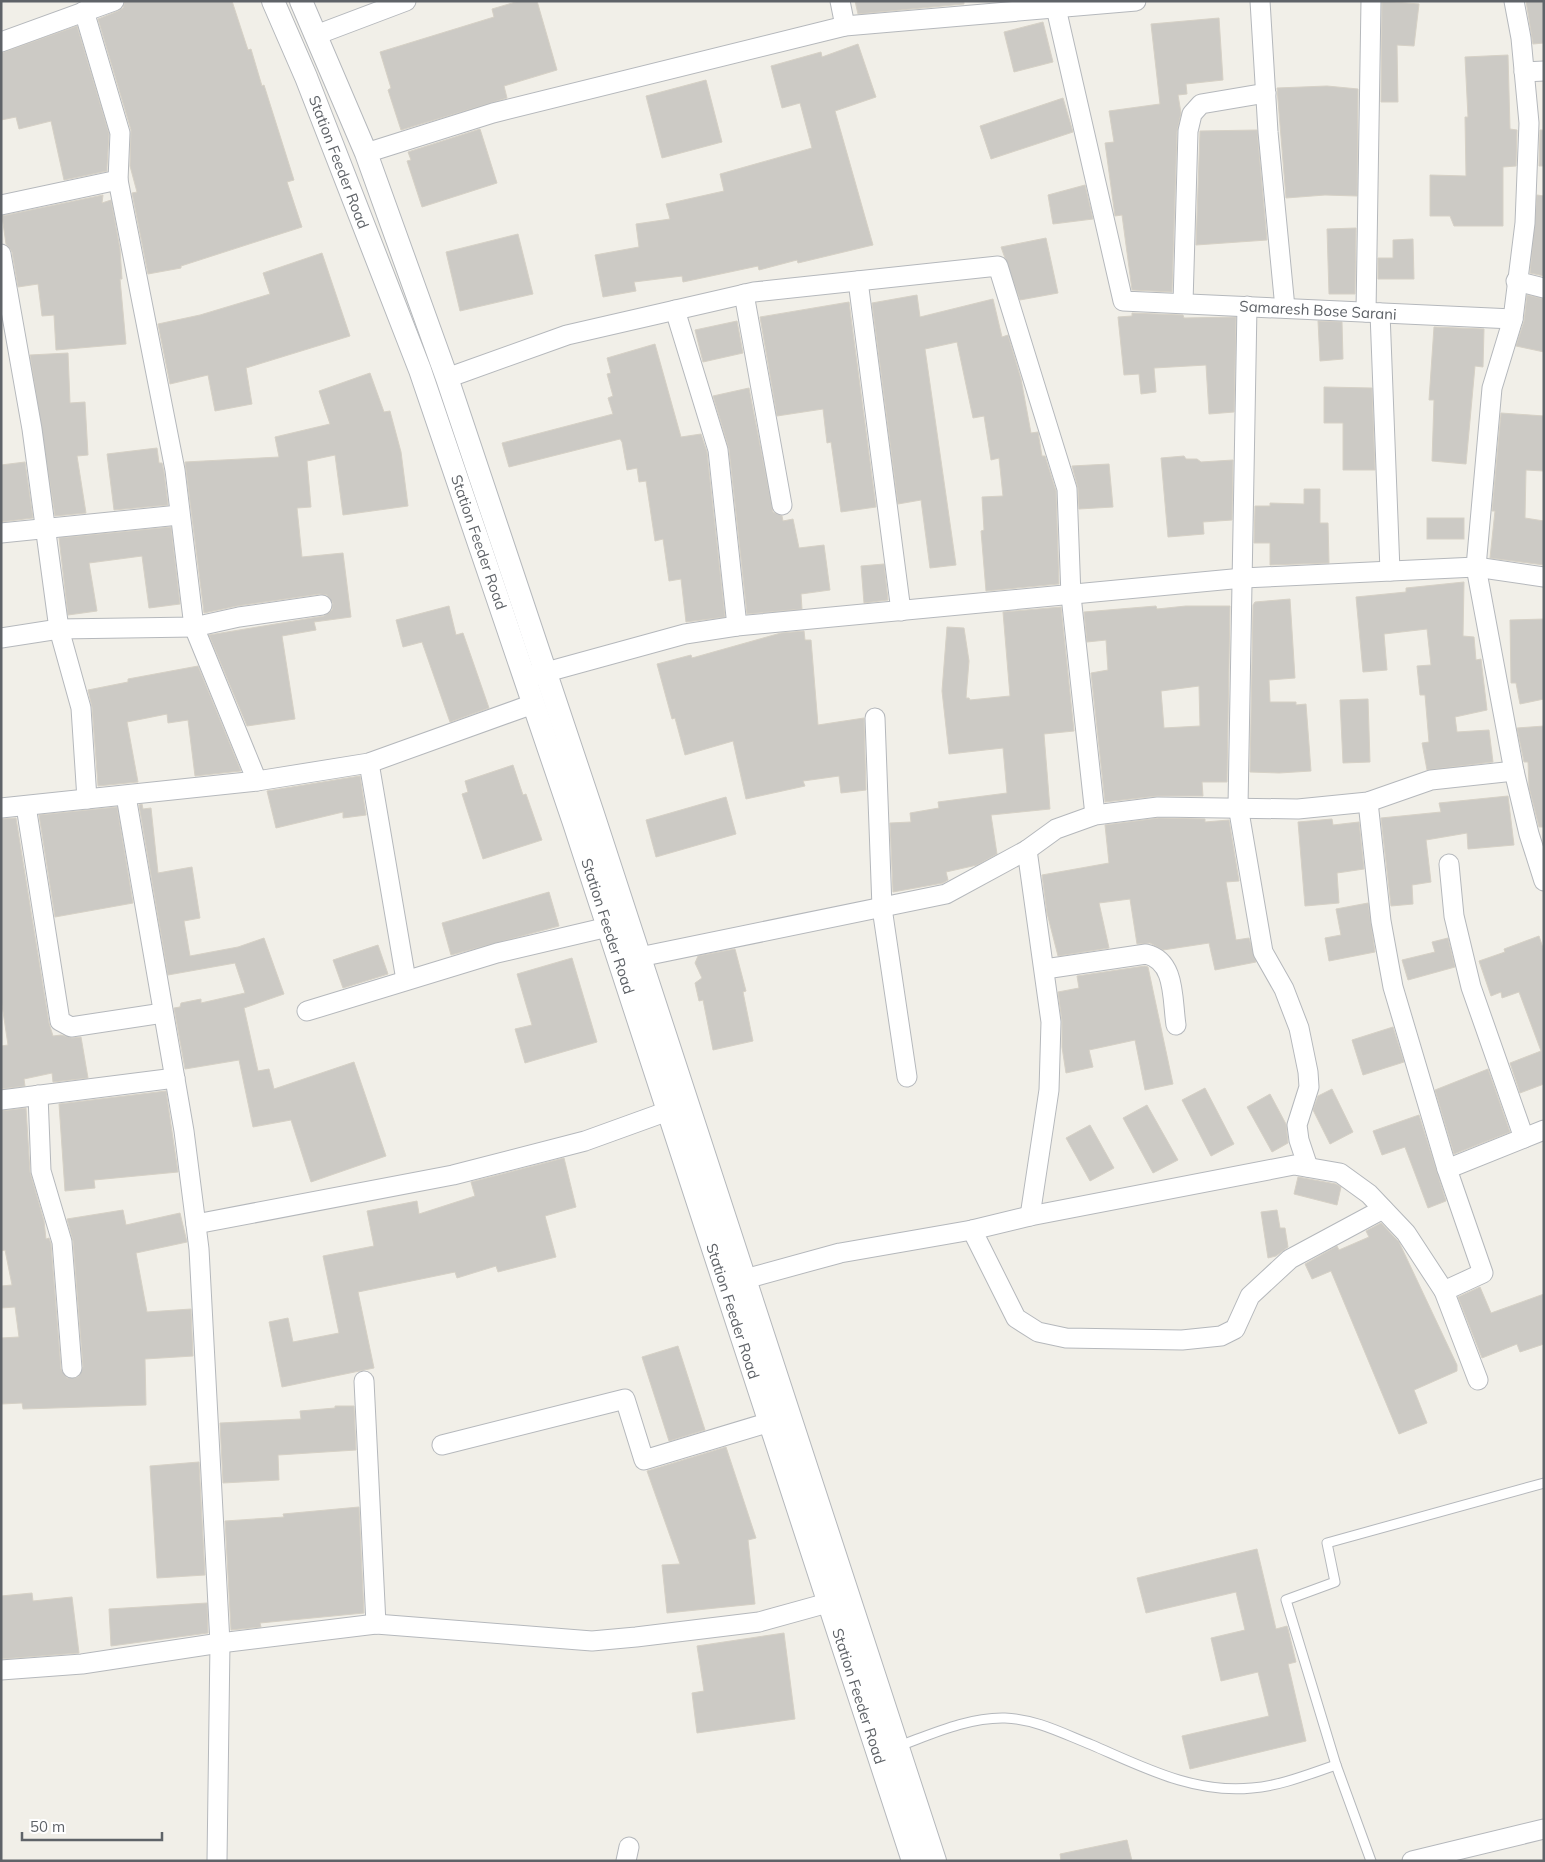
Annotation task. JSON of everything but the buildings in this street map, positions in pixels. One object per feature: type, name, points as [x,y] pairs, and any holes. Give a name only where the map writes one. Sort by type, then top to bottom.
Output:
[{"type":"street","points":[[1,42],[114,1]]},
{"type":"street","name":"Station Feeder Road","points":[[273,1],[306,77],[536,675],[533,704],[608,927],[629,959],[668,1111],[770,1422],[898,1746],[935,1861]]},
{"type":"street","name":"Station Feeder Road","points":[[301,1],[366,153],[447,378],[536,675],[629,959],[745,1279],[913,1861]]},
{"type":"street","points":[[316,35],[406,1]]},
{"type":"street","points":[[840,1],[845,26]]},
{"type":"street","points":[[366,153],[493,113],[845,26],[954,9],[1024,6],[1056,8],[1136,1]]},
{"type":"street","points":[[1260,1],[1285,308]]},
{"type":"street","points":[[1372,1],[1373,312],[1390,571]]},
{"type":"street","points":[[1514,1],[1524,72],[1536,123],[1513,319],[1492,388],[1476,567],[1514,771],[1536,834],[1544,881]]},
{"type":"street","name":"Samaresh Bose Sarani","points":[[1056,8],[1123,301],[1513,319]]},
{"type":"street","points":[[84,11],[120,134],[118,180],[175,470],[194,626],[257,781]]},
{"type":"street","points":[[1524,72],[1544,71]]},
{"type":"street","points":[[1183,303],[1188,131],[1192,114],[1201,104],[1266,93]]},
{"type":"street","points":[[1,205],[118,180]]},
{"type":"street","points":[[1,254],[32,429],[59,629],[82,708],[87,799]]},
{"type":"street","points":[[447,378],[567,335],[744,294],[998,266],[1067,489],[1071,596],[1095,815]]},
{"type":"street","points":[[858,281],[901,611]]},
{"type":"street","points":[[1516,281],[1544,288]]},
{"type":"street","points":[[744,294],[782,505]]},
{"type":"street","points":[[1247,306],[1238,806],[1263,952],[1284,989],[1299,1028],[1308,1072],[1309,1086],[1297,1124],[1299,1140],[1308,1167]]},
{"type":"street","points":[[675,310],[718,450],[737,626]]},
{"type":"street","points":[[1,533],[179,515]]},
{"type":"street","points":[[536,675],[685,634],[737,626],[1071,596],[1184,582],[1476,567],[1544,577]]},
{"type":"street","points":[[1,638],[59,629],[194,626],[239,617],[322,605]]},
{"type":"street","points":[[1,808],[257,781],[369,763],[533,704]]},
{"type":"street","points":[[875,718],[882,908],[907,1077]]},
{"type":"street","points":[[369,763],[406,980]]},
{"type":"street","points":[[629,959],[946,894],[1027,850],[1056,829],[1095,815],[1158,807],[1238,806],[1298,809],[1368,802],[1431,780],[1514,771]]},
{"type":"street","points":[[126,796],[175,1078],[200,1258],[220,1643],[217,1861]]},
{"type":"street","points":[[1368,802],[1380,921],[1393,987],[1447,1170],[1483,1273],[1444,1291]]},
{"type":"street","points":[[26,806],[60,1021],[70,1027],[163,1013]]},
{"type":"street","points":[[1027,850],[1051,1022],[1049,1090],[1030,1216]]},
{"type":"street","points":[[1449,864],[1454,916],[1471,987],[1524,1138]]},
{"type":"street","points":[[307,1011],[497,953],[608,927]]},
{"type":"street","points":[[1045,970],[1146,954],[1157,957],[1165,964],[1170,978],[1176,1024]]},
{"type":"street","points":[[1,1100],[175,1078]]},
{"type":"street","points":[[38,1095],[41,1171],[62,1242],[72,1368]]},
{"type":"street","points":[[196,1224],[453,1175],[585,1141],[668,1111]]},
{"type":"street","points":[[1447,1170],[1544,1130]]},
{"type":"street","points":[[745,1279],[840,1253],[972,1230],[1030,1216],[1294,1165],[1340,1173],[1369,1194],[1406,1233],[1444,1291],[1478,1380]]},
{"type":"street","points":[[972,1230],[1016,1318],[1038,1332],[1066,1338],[1182,1340],[1221,1336],[1235,1329],[1250,1296],[1290,1259],[1384,1209]]},
{"type":"street","points":[[364,1381],[376,1624]]},
{"type":"street","points":[[442,1446],[625,1399],[644,1460],[770,1422]]},
{"type":"street","points":[[1,1670],[82,1664],[220,1643],[376,1624],[592,1641],[636,1638],[759,1622],[839,1600]]},
{"type":"street","points":[[1412,1861],[1544,1829]]},
{"type":"lane","points":[[1371,1861],[1336,1765],[1286,1600],[1335,1582],[1327,1544],[1544,1483]]},
{"type":"lane","points":[[898,1746],[955,1726],[985,1719],[1005,1718],[1028,1720],[1156,1772],[1190,1784],[1213,1788],[1251,1788],[1272,1785],[1336,1765]]}]
